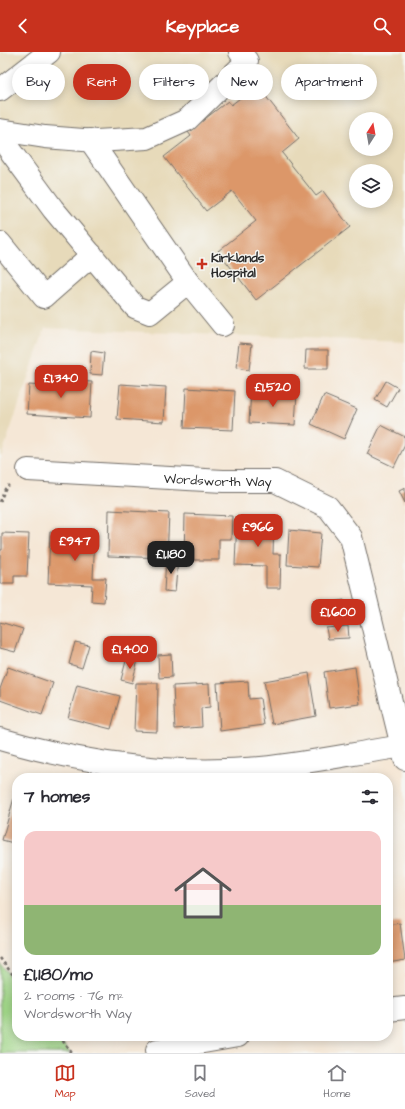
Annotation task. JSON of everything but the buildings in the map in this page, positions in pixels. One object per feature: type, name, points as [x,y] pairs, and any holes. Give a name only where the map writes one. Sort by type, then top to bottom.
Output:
[{"type":"street","points":[[0,90],[49,52]]},
{"type":"street","points":[[0,130],[45,137],[90,140],[147,138],[187,120],[247,61],[240,52]]},
{"type":"street","points":[[0,136],[53,209],[135,307],[150,313],[188,282]]},
{"type":"street","points":[[90,140],[188,282],[223,325]]},
{"type":"street","points":[[0,243],[44,297],[92,255]]},
{"type":"street","name":"Wordsworth Way","points":[[28,470],[223,481],[275,481],[328,507],[351,536],[404,753]]},
{"type":"street","points":[[0,739],[39,751],[136,768],[202,771],[262,768],[404,753]]},
{"type":"street","points":[[393,1009],[405,1008]]},
{"type":"street","points":[[157,1050],[209,1041]]},
{"type":"path","points":[[0,958],[12,974]]},
{"type":"path","points":[[63,1041],[72,1053]]},
{"type":"shaded area","name":"Kirklands Hospital","points":[[0,52],[405,52],[405,342],[45,328],[0,460]]},
{"type":"green space","points":[[0,963],[12,979],[12,1041],[61,1041],[70,1053],[0,1053]]},
{"type":"place","name":"Kirklands Hospital","points":[[202,264]]}]
